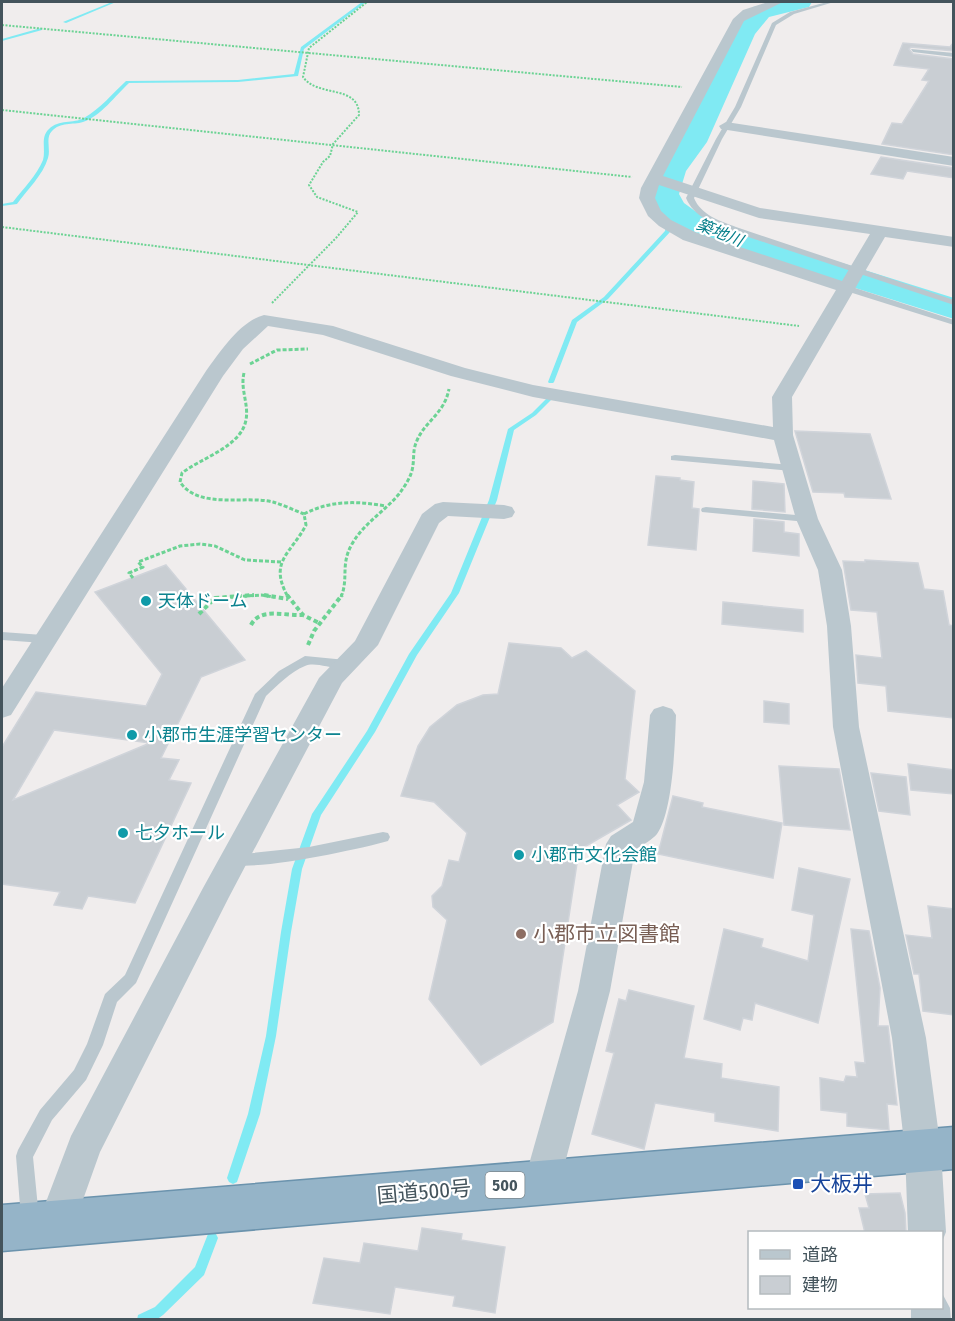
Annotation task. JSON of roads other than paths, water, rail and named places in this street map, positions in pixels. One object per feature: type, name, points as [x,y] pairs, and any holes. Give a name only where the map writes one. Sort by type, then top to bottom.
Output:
[{"type":"highway","name":"国道500号","points":[[30,1225],[938,1150]]},
{"type":"street","points":[[777,2],[747,13],[739,20],[646,198],[654,213],[665,223],[689,236],[852,279]]},
{"type":"street","points":[[726,126],[954,162]]},
{"type":"street","points":[[657,180],[689,187],[732,206],[759,213],[954,242]]},
{"type":"street","points":[[880,231],[782,397],[783,435],[807,519],[830,570],[838,626],[846,727],[909,1038],[938,1150],[927,1231]]},
{"type":"street","points":[[2,709],[44,639],[221,363],[251,329],[264,320],[326,330],[458,372],[533,391],[783,435]]},
{"type":"street","points":[[30,1225],[84,1149],[234,860],[332,678],[365,645],[430,519],[443,509],[504,512]]},
{"type":"street","points":[[542,1182],[594,991],[621,844],[646,828],[649,817],[658,782],[663,715]]},
{"type":"lane","points":[[831,2],[792,13],[774,24],[738,107],[726,126],[699,183],[689,187],[690,198],[694,207],[710,219],[805,255],[852,279],[954,323]]},
{"type":"lane","points":[[912,50],[954,55]]},
{"type":"lane","points":[[852,279],[954,303]]},
{"type":"lane","points":[[675,458],[792,468]]},
{"type":"lane","points":[[706,510],[807,519]]},
{"type":"lane","points":[[2,636],[44,639]]},
{"type":"lane","points":[[30,1225],[24,1156],[46,1114],[80,1075],[95,1045],[110,999],[131,979],[261,694],[305,660],[346,664]]},
{"type":"lane","points":[[234,860],[269,859],[326,851],[383,837]]},
{"type":"waterway","points":[[65,22],[114,2]]},
{"type":"waterway","points":[[2,205],[15,203],[41,168],[47,153],[46,136],[53,127],[87,118],[128,82],[238,81],[296,75],[302,48],[364,2]]},
{"type":"waterway","name":"築地川","points":[[801,2],[761,12],[744,32],[693,142],[672,170],[664,194],[673,209],[684,217],[732,239],[954,309]]},
{"type":"waterway","points":[[2,40],[41,29]]},
{"type":"waterway","points":[[551,382],[574,321],[606,298],[668,231],[673,209]]},
{"type":"waterway","points":[[233,1178],[254,1114],[271,1036],[297,869],[317,814],[371,732],[413,654],[455,593],[493,500],[511,429],[534,414],[549,399]]},
{"type":"waterway","points":[[143,1320],[159,1311],[200,1271],[212,1238]]},
{"type":"place","name":"天体ドーム","points":[[146,601]]},
{"type":"place","name":"小郡市生涯学習センター","points":[[132,735]]},
{"type":"place","name":"七夕ホール","points":[[123,833]]},
{"type":"place","name":"小郡市文化会館","points":[[519,855]]},
{"type":"place","name":"小郡市立図書館","points":[[521,934]]},
{"type":"place","name":"大板井","points":[[798,1184]]}]
